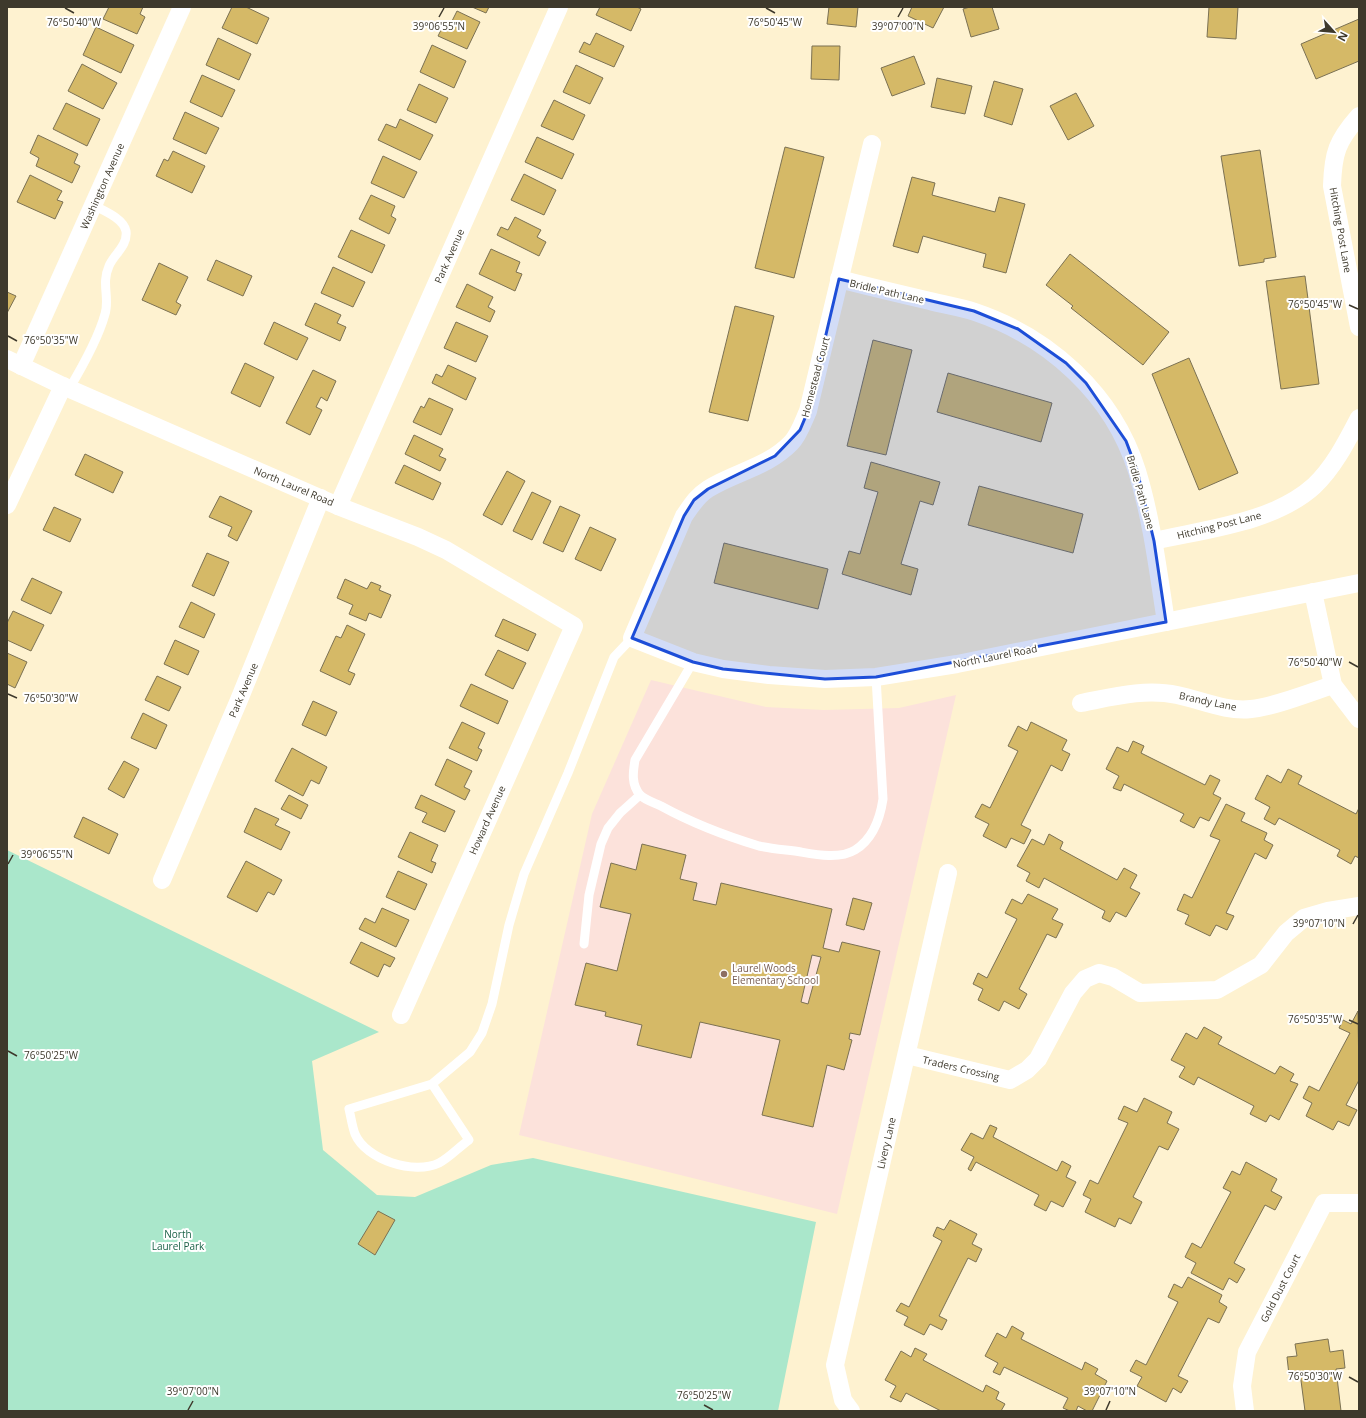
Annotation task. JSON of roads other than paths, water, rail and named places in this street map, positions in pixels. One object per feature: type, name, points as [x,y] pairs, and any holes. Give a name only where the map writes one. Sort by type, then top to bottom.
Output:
[{"type":"street","name":"Washington Avenue","points":[[14,363],[93,205],[182,7]]},
{"type":"street","name":"Park Avenue","points":[[338,506],[559,7]]},
{"type":"street","name":"Hitching Post Lane","points":[[1359,116],[1338,143],[1333,164],[1332,186],[1359,327]]},
{"type":"street","name":"Homestead Court","points":[[632,638],[684,516],[694,500],[708,489],[775,456],[791,443],[800,430],[808,411],[872,144]]},
{"type":"street","name":"Bridle Path Lane","points":[[839,279],[974,311],[1018,329],[1046,346],[1066,363],[1094,393],[1126,441],[1137,470],[1154,541],[1166,622]]},
{"type":"street","name":"North Laurel Road","points":[[14,363],[338,506],[418,537],[446,550],[574,626]]},
{"type":"street","points":[[7,504],[66,387]]},
{"type":"street","name":"Hitching Post Lane","points":[[1154,541],[1256,518],[1290,503],[1314,485],[1330,466],[1347,442],[1359,418]]},
{"type":"street","name":"Park Avenue","points":[[162,880],[239,700],[321,498]]},
{"type":"street","name":"North Laurel Road","points":[[632,638],[693,662],[723,669],[769,676],[825,679],[876,677],[929,669],[1359,583]]},
{"type":"street","points":[[1313,592],[1333,686],[1359,719]]},
{"type":"street","name":"Howard Avenue","points":[[401,1015],[574,626]]},
{"type":"street","name":"Brandy Lane","points":[[1081,703],[1133,693],[1153,693],[1176,695],[1228,707],[1251,709],[1333,686]]},
{"type":"street","name":"Livery Lane","points":[[851,1411],[843,1400],[835,1365],[948,873]]},
{"type":"street","name":"Traders Crossing","points":[[907,1055],[1010,1080],[1027,1070],[1038,1059],[1073,993],[1085,979],[1099,973],[1113,977],[1140,993],[1217,990],[1261,965],[1286,933],[1304,918],[1328,911],[1359,906]]},
{"type":"street","name":"Gold Dust Court","points":[[1245,1411],[1242,1386],[1247,1352],[1324,1203],[1359,1203]]},
{"type":"lane","points":[[66,387],[80,371],[105,314],[107,295],[104,284],[109,266],[126,239],[126,229],[118,219],[93,205]]},
{"type":"lane","points":[[432,1084],[469,1140],[439,1163],[420,1168],[391,1163],[370,1152],[355,1135],[349,1109],[432,1084],[470,1052],[482,1033],[490,1013],[509,925],[524,874],[568,774],[614,657],[632,638]]},
{"type":"lane","points":[[693,662],[635,760],[632,772],[634,783],[640,795],[680,817],[720,833],[761,846],[812,854],[839,856],[854,851],[864,842],[874,829],[880,816],[883,799],[876,677]]},
{"type":"lane","points":[[584,944],[589,896],[601,844],[608,828],[620,813],[640,795]]},
{"type":"place","name":"Laurel Woods Elementary School","points":[[724,974]]},
{"type":"park label","name":"North Laurel Park","points":[[178,1240]]}]
